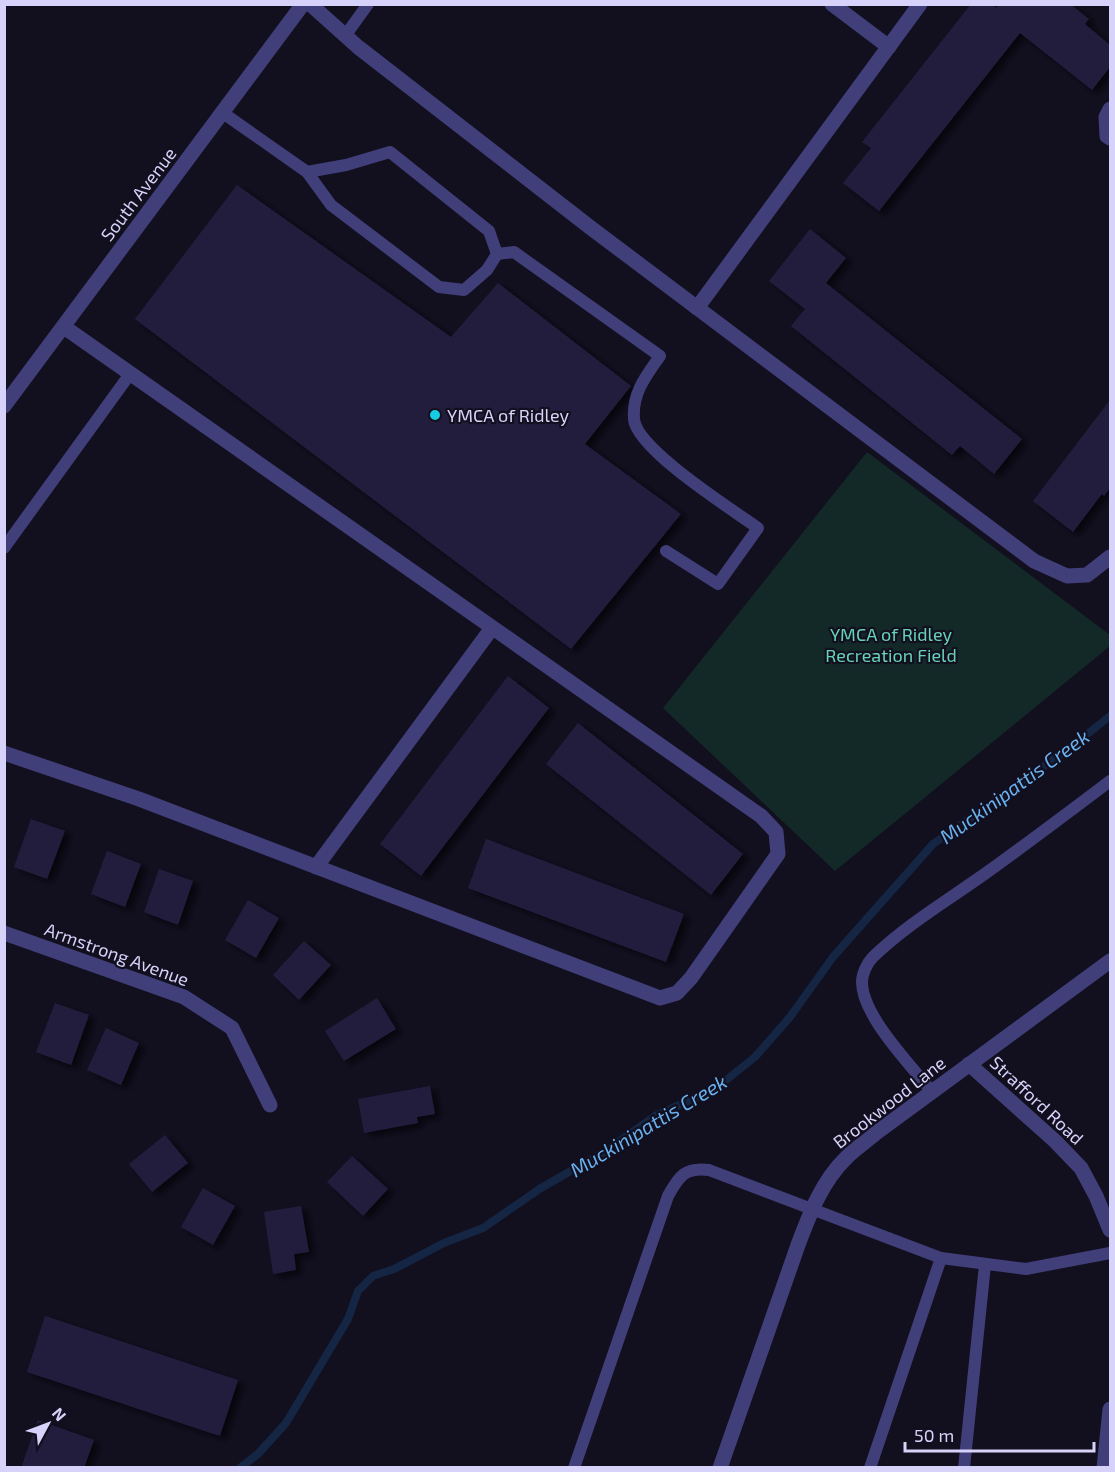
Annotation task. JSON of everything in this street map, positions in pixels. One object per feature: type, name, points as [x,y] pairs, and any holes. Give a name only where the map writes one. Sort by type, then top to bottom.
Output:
[{"type":"street","name":"South Avenue","points":[[4,406],[303,4]]},
{"type":"street","points":[[310,4],[345,36],[591,228],[1034,561],[1067,576],[1087,575],[1110,557]]},
{"type":"street","points":[[832,4],[889,46]]},
{"type":"street","points":[[697,308],[920,4]]},
{"type":"street","points":[[1110,109],[1106,117],[1107,136],[1110,138]]},
{"type":"street","points":[[4,753],[139,799],[660,998],[677,993],[691,978],[778,854],[776,832],[761,816],[64,327]]},
{"type":"street","points":[[316,867],[492,628]]},
{"type":"street","name":"Armstrong Avenue","points":[[4,933],[184,997],[232,1028],[270,1105]]},
{"type":"street","name":"Brookwood Lane","points":[[720,1467],[812,1209],[826,1182],[848,1156],[969,1064],[1108,966]]},
{"type":"street","name":"Strafford Road","points":[[969,1064],[1055,1141],[1081,1168],[1110,1230]]},
{"type":"street","points":[[1104,1467],[1110,1409]]},
{"type":"lane","points":[[345,36],[368,4]]},
{"type":"lane","points":[[223,113],[307,172],[331,205],[439,287],[464,290],[487,270],[496,254],[489,231],[390,152],[346,165],[307,172]]},
{"type":"lane","points":[[496,254],[514,252],[660,356],[638,387],[634,420],[638,432],[677,471],[758,528],[718,584],[666,551]]},
{"type":"lane","points":[[4,548],[130,374]]},
{"type":"lane","points":[[932,1092],[871,1012],[864,996],[861,980],[865,968],[872,958],[910,926],[1012,855],[1110,781]]},
{"type":"lane","points":[[574,1467],[668,1196],[676,1181],[685,1172],[696,1168],[709,1170],[941,1258],[1026,1269],[1110,1253]]},
{"type":"lane","points":[[870,1467],[941,1258]]},
{"type":"lane","points":[[964,1467],[985,1265]]},
{"type":"green space","name":"YMCA of Ridley Recreation Field","points":[[867,452],[1110,635],[1110,646],[835,871],[663,708]]},
{"type":"building","points":[[971,4],[991,4],[996,8],[999,4],[1070,4],[1089,19],[1085,24],[1110,45],[1110,67],[1092,90],[1020,33],[879,211],[843,183],[871,148],[862,142]]},
{"type":"building","name":"YMCA of Ridley","points":[[237,185],[451,337],[498,283],[631,386],[585,444],[681,514],[571,649],[135,319]]},
{"type":"building","points":[[810,229],[846,258],[826,283],[1022,439],[994,474],[960,446],[952,455],[791,326],[805,309],[769,281]]},
{"type":"building","points":[[1110,400],[1110,488],[1104,496],[1102,494],[1073,532],[1033,501]]},
{"type":"building","points":[[508,676],[549,708],[421,876],[380,844]]},
{"type":"building","points":[[578,723],[743,854],[711,895],[546,764]]},
{"type":"building","points":[[31,819],[65,831],[47,879],[14,867]]},
{"type":"building","points":[[486,839],[684,914],[666,962],[468,888]]},
{"type":"building","points":[[107,851],[141,864],[125,907],[91,894]]},
{"type":"building","points":[[159,869],[193,881],[178,925],[144,912]]},
{"type":"building","points":[[248,900],[279,918],[256,958],[225,940]]},
{"type":"building","points":[[304,941],[331,965],[299,1000],[273,975]]},
{"type":"building","points":[[377,998],[396,1029],[344,1061],[325,1031]]},
{"type":"building","points":[[55,1003],[89,1015],[71,1065],[36,1052]]},
{"type":"building","points":[[106,1028],[139,1043],[121,1085],[87,1070]]},
{"type":"building","points":[[430,1086],[435,1114],[417,1117],[418,1123],[364,1133],[358,1099]]},
{"type":"building","points":[[165,1135],[188,1163],[152,1192],[129,1164]]},
{"type":"building","points":[[352,1156],[388,1189],[363,1216],[327,1182]]},
{"type":"building","points":[[203,1188],[235,1206],[213,1245],[181,1227]]},
{"type":"building","points":[[301,1206],[309,1252],[294,1254],[296,1270],[273,1274],[264,1212]]},
{"type":"building","points":[[45,1316],[238,1380],[220,1436],[27,1372]]},
{"type":"building","points":[[38,1420],[94,1440],[84,1468],[21,1468]]},
{"type":"waterway","name":"Muckinipattis Creek","points":[[240,1468],[258,1454],[286,1423],[348,1319],[358,1291],[373,1276],[394,1269],[444,1243],[483,1228],[541,1188],[604,1152],[655,1116],[715,1089],[755,1057],[790,1017],[833,957],[933,844],[1070,748],[1110,716]]},
{"type":"place","name":"YMCA of Ridley","points":[[435,415]]}]
